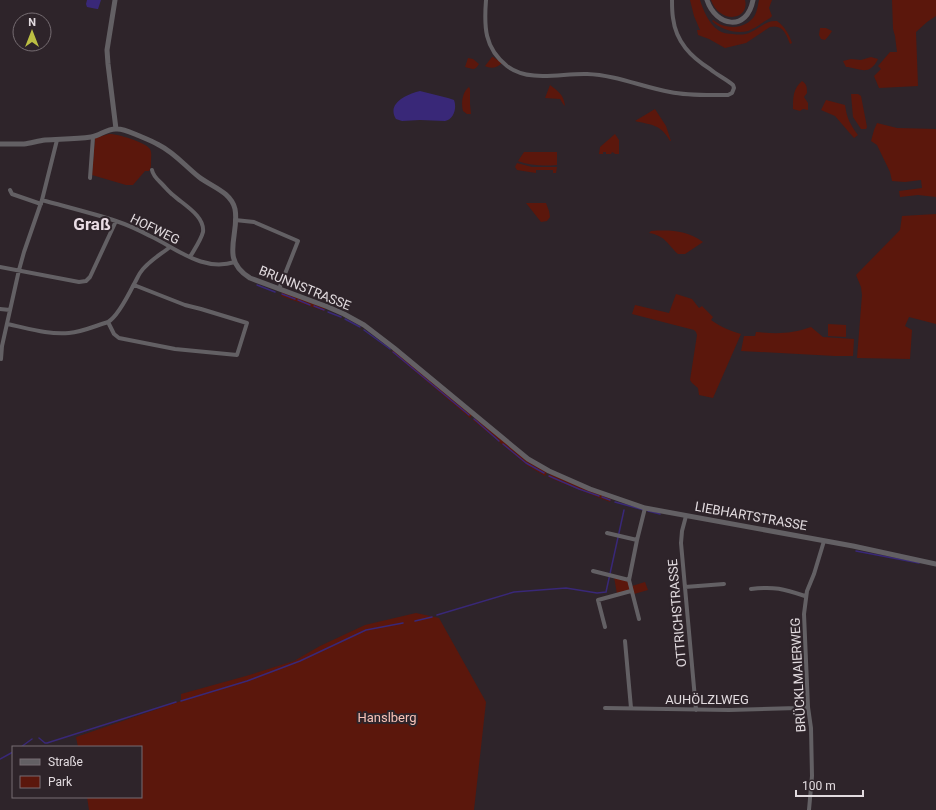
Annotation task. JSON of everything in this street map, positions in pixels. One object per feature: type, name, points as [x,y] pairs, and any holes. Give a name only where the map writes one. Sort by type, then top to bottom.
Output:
[{"type":"street","points":[[115,0],[107,50],[116,129]]},
{"type":"street","points":[[486,0],[485,22],[489,44],[493,52],[503,62],[511,69],[523,74],[538,76],[576,74],[598,75],[680,94],[728,95],[732,93],[734,88],[733,85],[697,60],[681,42],[673,20],[672,0]]},
{"type":"street","points":[[707,0],[711,10],[715,14],[726,21],[732,22],[744,18],[750,11],[753,0]]},
{"type":"street","points":[[0,144],[26,144],[40,141],[94,137],[108,130],[116,129],[125,130],[160,145],[200,178],[224,192],[232,202],[235,220],[232,249],[235,262]]},
{"type":"street","points":[[90,178],[94,137]]},
{"type":"street","points":[[1,359],[2,346],[24,252],[42,202],[57,140]]},
{"type":"street","points":[[152,170],[155,176],[172,194],[193,211],[201,222],[203,228],[202,234],[190,257]]},
{"type":"street","name":"HOFWEG","points":[[10,190],[12,194],[116,221],[151,236],[170,247],[205,263],[221,265],[235,262]]},
{"type":"street","points":[[235,220],[254,222],[298,241],[280,289]]},
{"type":"street","points":[[0,267],[79,282],[86,281],[90,277],[116,221]]},
{"type":"street","points":[[7,324],[46,332],[68,333],[81,331],[108,322],[117,312],[140,273],[153,259],[170,247]]},
{"type":"street","name":"BRUNNSTRASSE","points":[[235,262],[241,271],[250,278],[328,307],[364,325],[528,459],[549,471],[566,478]]},
{"type":"street","points":[[108,322],[114,334],[119,338],[175,349],[237,355],[247,323],[184,305],[134,285]]},
{"type":"street","points":[[0,309],[10,310]]},
{"type":"street","name":"LIEBHARTSTRASSE","points":[[566,478],[645,510],[860,547],[936,564]]},
{"type":"street","points":[[639,619],[629,580],[645,510]]},
{"type":"street","name":"OTTRICHSTRASSE","points":[[686,516],[682,531],[681,543],[696,710]]},
{"type":"street","points":[[607,533],[637,540]]},
{"type":"street","name":"BRÜCKLMAIERWEG","points":[[809,810],[812,768],[804,614],[805,596],[814,574],[824,541]]},
{"type":"street","points":[[593,571],[629,580]]},
{"type":"street","points":[[685,587],[724,584]]},
{"type":"street","points":[[751,589],[772,587],[788,590],[805,596]]},
{"type":"street","points":[[605,628],[598,600],[631,591]]},
{"type":"street","points":[[625,641],[631,708]]},
{"type":"street","name":"AUHÖLZLWEG","points":[[605,708],[730,710],[797,708],[808,706]]},
{"type":"green space","points":[[690,0],[700,0],[709,21],[721,32],[740,35],[749,33],[766,23],[777,21],[786,31],[792,43],[790,44],[781,28],[774,26],[770,27],[746,43],[725,48],[698,35],[697,30],[700,30],[694,16]]},
{"type":"green space","points":[[711,0],[745,0],[745,7],[739,16],[727,16],[720,13],[715,8]]},
{"type":"green space","points":[[759,0],[772,0],[769,8],[772,16],[748,31],[739,32],[729,30],[720,27],[712,21],[713,20],[724,26],[730,27],[746,24],[755,15]]},
{"type":"green space","points":[[892,0],[936,0],[936,16],[916,32],[918,86],[879,88],[874,76],[881,69],[878,66],[890,52],[897,52],[893,29]]},
{"type":"green space","points":[[820,28],[826,28],[832,31],[825,40],[821,39],[819,35]]},
{"type":"green space","points":[[492,57],[502,63],[494,68],[485,66]]},
{"type":"green space","points":[[871,57],[878,59],[872,67],[865,70],[846,67],[843,61],[851,59],[861,60]]},
{"type":"green space","points":[[468,58],[473,59],[479,64],[475,69],[465,67]]},
{"type":"green space","points":[[802,81],[805,83],[807,88],[807,93],[804,97],[808,103],[808,110],[803,109],[800,111],[793,109],[793,101],[795,90]]},
{"type":"green space","points":[[550,85],[562,96],[565,106],[560,99],[545,98]]},
{"type":"green space","points":[[469,87],[471,114],[467,114],[463,111],[462,102],[463,95]]},
{"type":"green space","points":[[851,94],[858,94],[861,96],[867,127],[866,129],[861,129],[853,117]]},
{"type":"green space","points":[[826,100],[845,105],[849,121],[858,135],[854,138],[835,116],[821,110]]},
{"type":"green space","points":[[655,109],[666,126],[671,141],[659,128],[635,121]]},
{"type":"green space","points":[[877,123],[897,128],[936,129],[936,197],[918,195],[900,197],[899,191],[922,188],[921,180],[905,182],[892,181],[890,172],[877,145],[871,141]]},
{"type":"green space","points":[[109,134],[131,139],[147,146],[150,149],[150,169],[149,171],[145,171],[133,185],[126,185],[92,175],[95,138]]},
{"type":"green space","points":[[615,134],[619,140],[619,154],[612,152],[611,154],[606,154],[606,152],[603,152],[603,154],[599,154],[600,147]]},
{"type":"green space","points":[[524,152],[557,152],[557,165],[547,166],[528,164],[518,161]]},
{"type":"green space","points":[[517,163],[532,167],[557,167],[556,173],[553,173],[553,170],[536,170],[536,173],[517,170],[515,167]]},
{"type":"green space","points":[[526,203],[546,203],[550,217],[547,221],[541,222]]},
{"type":"green space","points":[[936,214],[936,324],[909,317],[905,326],[912,330],[910,359],[857,358],[862,295],[861,287],[856,275],[900,230],[902,216]]},
{"type":"green space","points":[[651,231],[684,233],[703,242],[685,254],[678,254],[663,238],[649,233]]},
{"type":"green space","points":[[282,292],[325,309],[324,311],[281,296]]},
{"type":"green space","points":[[676,294],[692,299],[699,308],[702,306],[713,317],[711,320],[718,325],[741,334],[713,398],[699,395],[698,388],[690,380],[697,335],[696,332],[694,330],[632,314],[635,305],[669,313]]},
{"type":"green space","points":[[828,324],[846,325],[846,337],[828,336]]},
{"type":"green space","points":[[811,327],[823,337],[854,339],[853,356],[741,351],[744,336],[755,336],[756,332],[790,332]]},
{"type":"green space","points":[[394,349],[472,415],[470,418],[392,352]]},
{"type":"green space","points":[[475,418],[547,472],[545,476],[528,466],[474,421],[473,420]]},
{"type":"green space","points":[[550,474],[611,499],[610,502],[548,477]]},
{"type":"green space","points":[[614,577],[628,581],[631,591],[617,594]]},
{"type":"green space","points":[[645,582],[648,590],[634,594],[632,586]]},
{"type":"green space","name":"Hanslberg","points":[[416,613],[439,618],[486,702],[474,810],[89,810],[87,798],[142,798],[142,746],[78,746],[76,737],[181,701],[181,694],[294,661],[320,646],[365,625]]},
{"type":"shaded area","points":[[87,0],[101,0],[98,9],[87,7]]},
{"type":"shaded area","points":[[420,91],[454,100],[455,110],[453,116],[445,121],[402,121],[396,119],[394,108],[396,104],[404,97]]},
{"type":"waterway","points":[[257,285],[275,292]]},
{"type":"waterway","points":[[282,294],[295,299]]},
{"type":"waterway","points":[[298,300],[310,305]]},
{"type":"waterway","points":[[314,306],[324,310]]},
{"type":"waterway","points":[[328,312],[341,317]]},
{"type":"waterway","points":[[345,319],[360,327]]},
{"type":"waterway","points":[[364,330],[390,349]]},
{"type":"waterway","points":[[393,352],[469,415]]},
{"type":"waterway","points":[[474,419],[499,441]]},
{"type":"waterway","points":[[503,444],[526,463],[544,473]]},
{"type":"waterway","points":[[549,476],[599,496]]},
{"type":"waterway","points":[[602,497],[610,500]]},
{"type":"waterway","points":[[615,502],[644,510]]},
{"type":"waterway","points":[[437,615],[514,592],[566,588],[597,593],[606,592],[624,510]]},
{"type":"waterway","points":[[648,511],[660,514]]},
{"type":"waterway","points":[[856,551],[919,563]]},
{"type":"waterway","points":[[415,621],[432,617]]},
{"type":"waterway","points":[[181,701],[247,681],[300,661],[366,630],[403,623]]},
{"type":"waterway","points":[[39,738],[47,743],[176,702]]},
{"type":"waterway","points":[[22,746],[32,739]]},
{"type":"waterway","points":[[0,759],[12,753]]},
{"type":"district","name":"Graß","points":[[92,224]]}]
